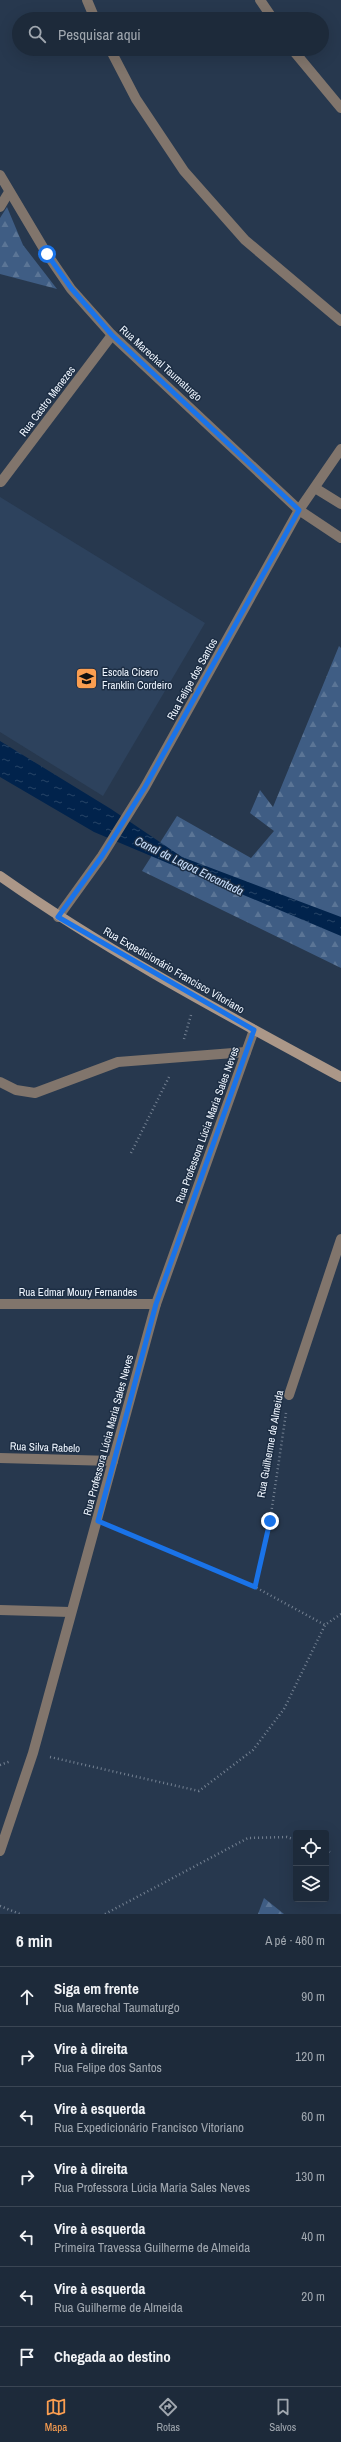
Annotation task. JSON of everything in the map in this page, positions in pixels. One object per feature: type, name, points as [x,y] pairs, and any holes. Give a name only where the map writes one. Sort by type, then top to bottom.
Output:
[{"type":"main road","name":"Rua Expedicionário Francisco Vitoriano","points":[[0,876],[58,917],[254,1030],[341,1077]]},
{"type":"street","points":[[87,0],[92,12]]},
{"type":"street","points":[[260,0],[268,12]]},
{"type":"street","points":[[114,56],[136,100],[184,171],[245,240],[341,320]]},
{"type":"street","points":[[298,56],[341,108]]},
{"type":"street","name":"Rua Marechal Taumaturgo","points":[[0,174],[9,192],[47,254],[71,288],[112,335],[299,510],[341,538]]},
{"type":"street","points":[[0,207],[9,192]]},
{"type":"street","name":"Rua Castro Menezes","points":[[1,482],[112,335]]},
{"type":"street","name":"Rua Felipe dos Santos","points":[[58,917],[102,856],[145,787],[299,510],[341,449]]},
{"type":"street","points":[[315,488],[341,504]]},
{"type":"street","name":"Rua Professora Lúcia Maria Sales Neves","points":[[0,1851],[32,1753],[70,1612],[98,1521],[156,1304],[254,1030]]},
{"type":"street","points":[[0,1082],[16,1090],[35,1093],[118,1062],[246,1052]]},
{"type":"street","name":"Rua Guilherme de Almeida","points":[[289,1395],[341,1239]]},
{"type":"street","name":"Rua Edmar Moury Fernandes","points":[[0,1304],[156,1304]]},
{"type":"street","name":"Rua Silva Rabelo","points":[[0,1458],[113,1461]]},
{"type":"street","points":[[0,1610],[70,1612]]},
{"type":"path","name":"Rua Guilherme de Almeida","points":[[255,1587],[270,1521],[275,1473],[289,1395]]},
{"type":"path","points":[[98,1521],[255,1587],[325,1625]]},
{"type":"path","points":[[32,1753],[199,1791],[253,1750],[284,1709],[325,1625],[341,1614]]},
{"type":"path","points":[[105,1914],[248,1838],[287,1837],[293,1839]]},
{"type":"path","points":[[0,1906],[20,1914]]},
{"type":"shaded area","name":"Escola Cícero Franklin Cordeiro","points":[[0,497],[205,623],[103,796],[0,732]]},
{"type":"green space","points":[[7,207],[23,245],[57,289],[0,274],[0,218]]},
{"type":"green space","points":[[339,646],[341,648],[341,968],[142,871],[177,816],[251,858],[274,831],[250,813],[260,790],[273,807]]},
{"type":"green space","points":[[264,1898],[284,1914],[258,1914]]},
{"type":"water","name":"Canal da Lagoa Encantada","points":[[0,741],[111,809],[182,857],[341,917],[341,936],[94,832],[0,777]]},
{"type":"place","name":"Escola Cícero Franklin Cordeiro","points":[[86,678]]},
{"type":"route","points":[[47,254],[71,288],[112,335],[194,409],[299,510],[145,787],[102,856],[58,917],[254,1030],[156,1304],[98,1521],[255,1587],[270,1521]]}]
